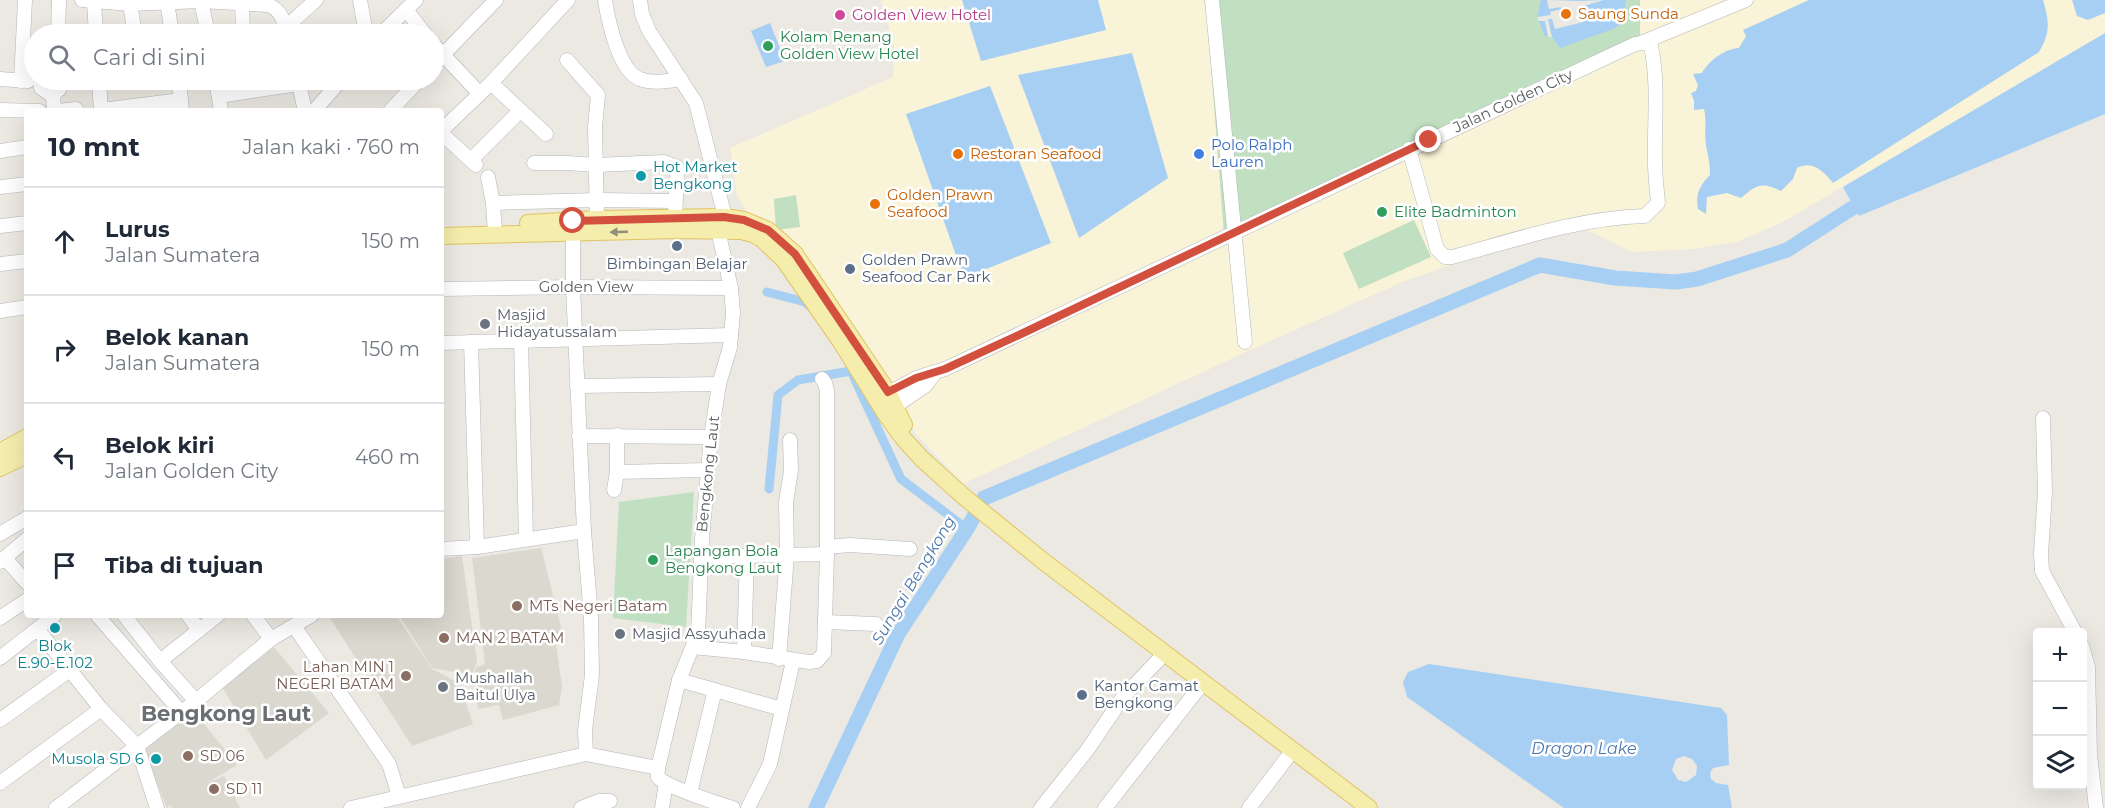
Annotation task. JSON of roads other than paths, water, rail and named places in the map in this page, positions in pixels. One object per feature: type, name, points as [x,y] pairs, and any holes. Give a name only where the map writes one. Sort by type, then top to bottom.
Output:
[{"type":"main road","points":[[444,236],[675,209],[721,224]]},
{"type":"main road","points":[[444,228],[573,233],[721,224],[744,220],[768,230],[795,254],[921,458],[963,496],[1043,561],[1202,684],[1369,808]]},
{"type":"main road","points":[[8,459],[24,441]]},
{"type":"street","points":[[21,81],[25,0]]},
{"type":"street","points":[[58,24],[59,0]]},
{"type":"street","points":[[293,24],[316,0]]},
{"type":"street","points":[[360,0],[364,24]]},
{"type":"street","points":[[392,24],[416,0]]},
{"type":"street","points":[[444,48],[496,0]]},
{"type":"street","points":[[444,129],[491,83],[568,0]]},
{"type":"street","points":[[605,0],[616,44],[632,75],[640,80],[652,82],[681,79]]},
{"type":"street","name":"Bengkong Laut","points":[[640,0],[642,14],[649,31],[696,103],[705,138],[731,288],[731,335],[719,384],[707,470],[698,633],[679,680],[658,768]]},
{"type":"street","points":[[1212,0],[1245,342]]},
{"type":"street","name":"Jalan Golden City","points":[[886,403],[916,378],[935,373],[1638,43],[1746,0]]},
{"type":"street","points":[[94,24],[88,1],[130,4],[242,2],[273,6],[281,14],[284,24]]},
{"type":"street","points":[[167,2],[170,24]]},
{"type":"street","points":[[201,2],[206,24]]},
{"type":"street","points":[[242,2],[243,24]]},
{"type":"street","points":[[130,4],[133,24]]},
{"type":"street","points":[[407,11],[417,24]]},
{"type":"street","points":[[1409,149],[1437,249],[1445,257],[1586,221],[1645,216],[1658,203],[1655,165],[1655,64],[1651,46],[1638,43]]},
{"type":"street","points":[[567,60],[598,95],[595,127],[597,219]]},
{"type":"street","points":[[444,62],[480,94]]},
{"type":"street","points":[[0,79],[24,81]]},
{"type":"street","points":[[491,83],[546,134]]},
{"type":"street","points":[[43,90],[53,93],[59,90]]},
{"type":"street","points":[[100,90],[101,108]]},
{"type":"street","points":[[149,108],[181,106],[179,90]]},
{"type":"street","points":[[218,90],[221,108]]},
{"type":"street","points":[[219,96],[253,90]]},
{"type":"street","points":[[301,90],[304,108]]},
{"type":"street","points":[[317,108],[332,90]]},
{"type":"street","points":[[393,108],[410,90]]},
{"type":"street","points":[[53,93],[56,108]]},
{"type":"street","points":[[0,110],[24,111]]},
{"type":"street","points":[[444,135],[474,163],[520,111]]},
{"type":"street","points":[[0,151],[24,147]]},
{"type":"street","points":[[493,203],[597,200],[675,209],[677,167],[674,165],[664,162],[596,165],[534,163]]},
{"type":"street","points":[[488,177],[495,230]]},
{"type":"street","points":[[0,187],[24,184]]},
{"type":"street","points":[[0,226],[24,223]]},
{"type":"street","points":[[573,233],[579,436],[591,618],[592,675],[585,730],[586,754]]},
{"type":"street","points":[[0,264],[24,261]]},
{"type":"street","name":"Golden View","points":[[444,289],[731,288]]},
{"type":"street","points":[[0,311],[24,307]]},
{"type":"street","points":[[444,343],[731,335]]},
{"type":"street","points":[[521,340],[526,540]]},
{"type":"street","points":[[471,342],[477,547]]},
{"type":"street","points":[[693,647],[809,662],[817,661],[822,657],[826,643],[827,391],[822,379]]},
{"type":"street","points":[[577,386],[719,384]]},
{"type":"street","points":[[2043,418],[2045,492],[2042,571],[2072,628]]},
{"type":"street","points":[[614,490],[617,472],[617,435]]},
{"type":"street","points":[[579,436],[711,437]]},
{"type":"street","points":[[748,808],[770,764],[782,709],[786,660],[786,502],[791,471],[790,440]]},
{"type":"street","points":[[617,472],[707,470]]},
{"type":"street","points":[[0,534],[24,520]]},
{"type":"street","points":[[444,549],[477,547],[584,531]]},
{"type":"street","points":[[24,542],[2,560],[24,581]]},
{"type":"street","points":[[701,557],[787,555],[827,551],[850,545],[910,549]]},
{"type":"street","points":[[744,652],[747,556]]},
{"type":"street","points":[[0,618],[24,602]]},
{"type":"street","points":[[0,658],[52,618]]},
{"type":"street","points":[[100,618],[182,712]]},
{"type":"street","points":[[126,618],[160,661],[196,701]]},
{"type":"street","points":[[190,618],[199,630]]},
{"type":"street","points":[[160,661],[214,618]]},
{"type":"street","points":[[255,618],[271,639]]},
{"type":"street","points":[[56,808],[196,701],[271,639],[307,618]]},
{"type":"street","points":[[825,622],[876,624]]},
{"type":"street","points":[[294,626],[389,764],[399,796]]},
{"type":"street","points":[[38,630],[101,709],[137,746],[152,806]]},
{"type":"street","points":[[1041,808],[1088,749],[1123,697],[1164,654]]},
{"type":"street","points":[[2087,664],[2090,755],[2096,808]]},
{"type":"street","points":[[0,720],[70,669]]},
{"type":"street","points":[[679,680],[782,709]]},
{"type":"street","points":[[1105,808],[1202,684]]},
{"type":"street","points":[[690,793],[715,690]]},
{"type":"street","points":[[0,783],[101,709]]},
{"type":"street","points":[[1249,808],[1293,750]]},
{"type":"street","points":[[351,808],[586,754],[658,768],[658,779],[690,793],[705,804],[733,808]]},
{"type":"street","points":[[662,808],[666,783]]},
{"type":"street","points":[[581,808],[599,801],[614,803]]},
{"type":"water","points":[[962,0],[1098,0],[1106,30],[981,61]]},
{"type":"water","points":[[1541,0],[1625,0],[1626,20],[1613,29],[1560,48],[1552,37],[1545,36],[1537,17]]},
{"type":"water","points":[[1809,0],[2043,0],[2048,20],[2047,32],[2039,52],[1833,183],[1817,168],[1803,166],[1797,168],[1793,179],[1781,191],[1764,185],[1755,187],[1741,198],[1727,193],[1707,197],[1706,214],[1698,209],[1697,199],[1701,186],[1710,175],[1705,140],[1705,118],[1704,109],[1694,110],[1691,93],[1696,91],[1698,85],[1693,74],[1702,73],[1713,60],[1723,53],[1739,48],[1746,36],[1743,30]]},
{"type":"water","points":[[2072,0],[2105,0],[2105,13],[2088,20],[2077,16]]},
{"type":"water","name":"Kolam Renang Golden View Hotel","points":[[770,23],[785,61],[766,67],[751,31]]},
{"type":"water","points":[[2105,33],[2105,114],[1859,216],[1843,187]]},
{"type":"water","points":[[1132,53],[1168,178],[1079,238],[1018,75]]},
{"type":"water","points":[[990,86],[1051,243],[964,278],[906,114]]},
{"type":"water","name":"Dragon Lake","points":[[1429,664],[1721,708],[1727,715],[1729,765],[1713,768],[1710,773],[1711,779],[1716,783],[1728,785],[1732,808],[1564,808],[1407,697],[1403,682],[1408,672]],"holes":[[[1684,756],[1692,759],[1697,766],[1696,775],[1686,782],[1678,780],[1672,770],[1676,759]]]},
{"type":"waterway","name":"Sungai Bengkong","points":[[816,808],[898,634],[967,529],[984,498],[1540,265],[1615,278],[1676,282],[1697,279],[1787,250],[1871,196]]},
{"type":"waterway","points":[[767,292],[805,302],[812,308]]},
{"type":"waterway","name":"Sungai Bengkong","points":[[769,489],[778,395],[798,380],[851,371],[901,479],[967,529]]},
{"type":"place","name":"Saung Sunda","points":[[1566,14]]},
{"type":"place","name":"Golden View Hotel","points":[[840,15]]},
{"type":"place","name":"Kolam Renang Golden View Hotel","points":[[768,46]]},
{"type":"place","name":"Restoran Seafood","points":[[958,154]]},
{"type":"place","name":"Polo Ralph Lauren","points":[[1199,154]]},
{"type":"place","name":"Hot Market Bengkong","points":[[641,176]]},
{"type":"place","name":"Golden Prawn Seafood","points":[[875,204]]},
{"type":"place","name":"Elite Badminton","points":[[1382,212]]},
{"type":"place","name":"Bimbingan Belajar","points":[[677,246]]},
{"type":"place","name":"Golden Prawn Seafood Car Park","points":[[850,269]]},
{"type":"place","name":"Masjid Hidayatussalam","points":[[485,324]]},
{"type":"place","name":"Lapangan Bola Bengkong Laut","points":[[653,560]]},
{"type":"place","name":"MTs Negeri Batam","points":[[517,606]]},
{"type":"place","name":"Blok E.90-E.102","points":[[55,628]]},
{"type":"place","name":"Masjid Assyuhada","points":[[620,634]]},
{"type":"place","name":"MAN 2 BATAM","points":[[444,638]]},
{"type":"place","name":"Lahan MIN 1 NEGERI BATAM","points":[[406,676]]},
{"type":"place","name":"Mushallah Baitul Ulya","points":[[443,687]]},
{"type":"place","name":"Kantor Camat Bengkong","points":[[1082,695]]},
{"type":"place","name":"SD 06","points":[[188,756]]},
{"type":"place","name":"Musola SD 6","points":[[156,759]]},
{"type":"place","name":"SD 11","points":[[214,789]]},
{"type":"district","name":"Bengkong Laut","points":[[226,714]]}]
